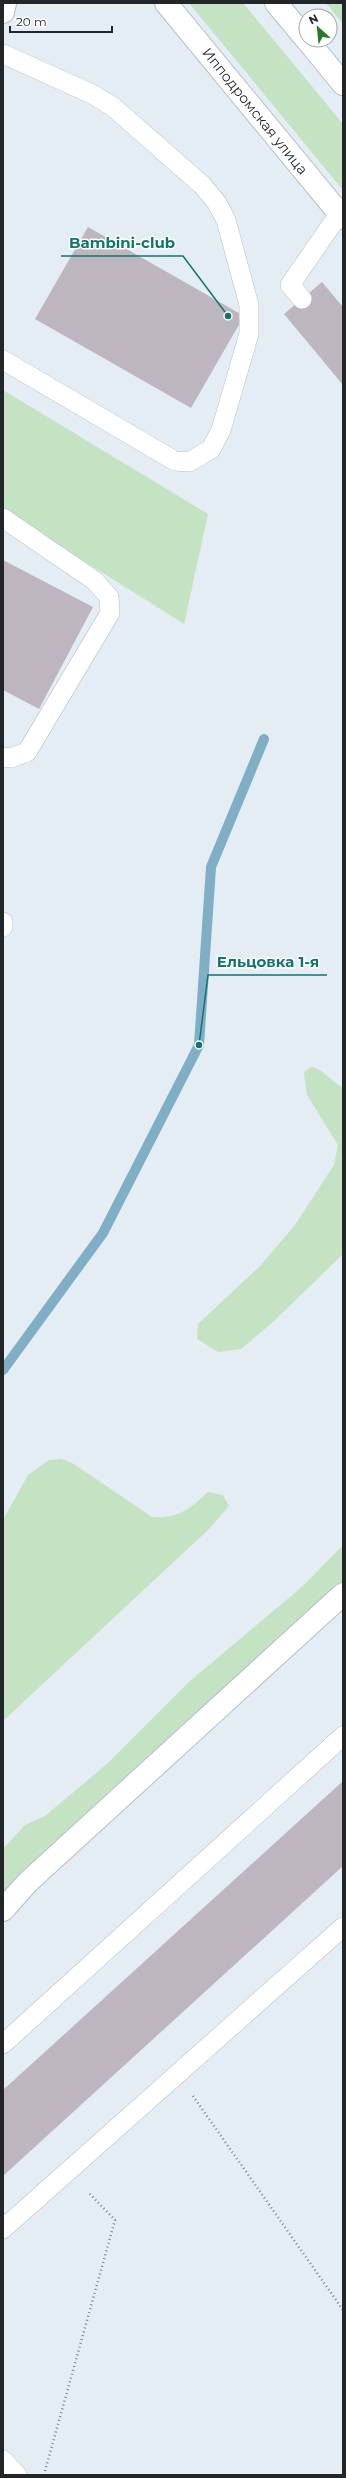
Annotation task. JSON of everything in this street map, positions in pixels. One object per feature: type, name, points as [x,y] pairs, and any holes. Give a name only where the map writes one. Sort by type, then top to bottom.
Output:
[{"type":"main road","points":[[3,12],[6,3]]},
{"type":"main road","name":"Ипподромская улица","points":[[166,3],[341,216]]},
{"type":"main road","points":[[276,3],[298,30]]},
{"type":"main road","points":[[313,48],[343,84]]},
{"type":"main road","points":[[3,1910],[34,1877],[343,1594]]},
{"type":"lane","points":[[3,54],[92,94],[112,106],[202,184],[217,203],[226,220],[249,305],[249,334],[221,430],[211,449],[189,462],[175,462],[3,360]]},
{"type":"lane","points":[[302,299],[290,285],[341,216]]},
{"type":"lane","points":[[3,518],[95,581],[109,596],[110,613],[27,752],[11,758],[3,757]]},
{"type":"lane","points":[[3,922],[3,927]]},
{"type":"lane","points":[[3,2044],[343,1736]]},
{"type":"lane","points":[[3,2229],[343,1926]]},
{"type":"lane","points":[[3,2460],[17,2475]]},
{"type":"path","points":[[177,2074],[343,2310]]},
{"type":"path","points":[[44,2475],[114,2220],[80,2183],[66,2172]]},
{"type":"green space","points":[[189,3],[243,3],[343,124],[343,190]]},
{"type":"green space","points":[[326,3],[343,3],[343,24],[338,18],[338,8],[330,8]]},
{"type":"green space","points":[[3,390],[208,514],[184,624],[3,510]]},
{"type":"green space","points":[[311,1067],[323,1072],[343,1087],[343,1254],[274,1321],[241,1349],[218,1352],[197,1339],[198,1324],[260,1266],[295,1225],[334,1165],[338,1145],[307,1095],[304,1072]]},
{"type":"green space","points":[[62,1459],[74,1464],[152,1517],[169,1516],[183,1512],[208,1492],[223,1495],[229,1506],[210,1528],[3,1721],[3,1520],[28,1475],[49,1460]]},
{"type":"green space","points":[[343,1545],[343,1581],[232,1690],[186,1721],[3,1898],[3,1849],[25,1825],[45,1816],[108,1763],[190,1681],[303,1586]]},
{"type":"building","points":[[88,227],[244,316],[191,408],[35,319]]},
{"type":"building","points":[[322,282],[343,307],[343,385],[284,314]]},
{"type":"building","points":[[3,560],[93,607],[39,709],[3,690]]},
{"type":"building","points":[[343,1781],[343,1866],[3,2176],[3,2090]]},
{"type":"waterway","points":[[3,1370],[103,1233],[199,1045],[211,867],[264,739]]},
{"type":"place","name":"Bambini-club","points":[[228,316]]},
{"type":"place","name":"Ельцовка 1-я","points":[[199,1045]]}]
